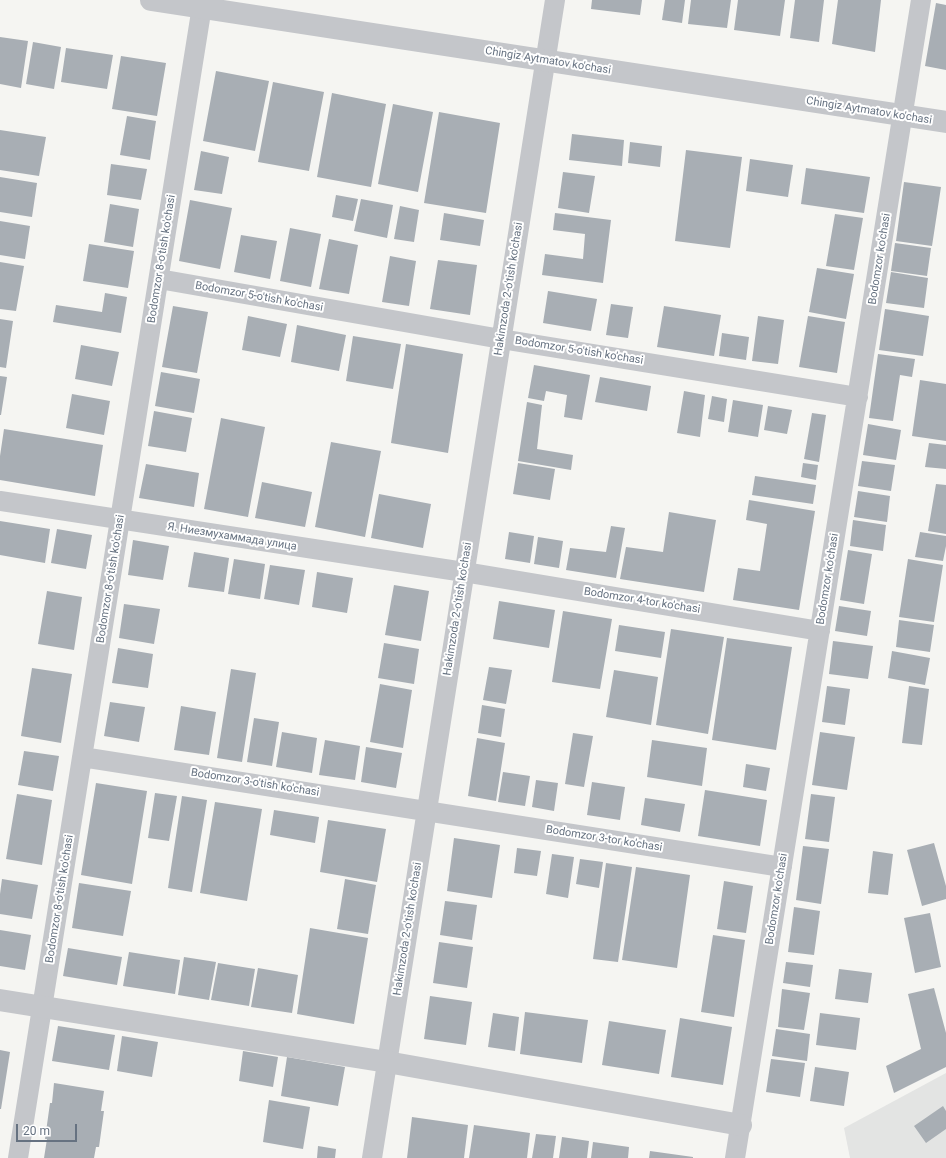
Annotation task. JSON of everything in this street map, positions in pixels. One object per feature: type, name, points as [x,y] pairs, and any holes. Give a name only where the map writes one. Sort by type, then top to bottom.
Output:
[{"type":"street","name":"Chingiz Aytmatov ko'chasi","points":[[151,0],[203,4],[545,61],[946,122]]},
{"type":"street","name":"Hakimzoda 2-o'tish ko'chasi","points":[[372,1158],[555,0]]},
{"type":"street","name":"Bodomzor ko'chasi","points":[[736,1158],[922,0]]},
{"type":"street","name":"Bodomzor 8-o'tish ko'chasi","points":[[18,1158],[203,4]]},
{"type":"street","name":"Bodomzor 5-o'tish ko'chasi","points":[[159,279],[501,339],[858,397]]},
{"type":"street","name":"Я. Ниезмухаммада улица","points":[[0,501],[464,572]]},
{"type":"street","name":"Bodomzor 4-tor ko'chasi","points":[[464,572],[820,631]]},
{"type":"street","name":"Bodomzor 3-o'tish ko'chasi","points":[[82,757],[427,810]]},
{"type":"street","name":"Bodomzor 3-tor ko'chasi","points":[[427,810],[782,867]]},
{"type":"street","points":[[0,1000],[387,1062],[741,1125]]},
{"type":"shaded area","points":[[946,1073],[946,1158],[850,1158],[844,1128]]},
{"type":"building","points":[[592,0],[642,0],[640,15],[591,9]]},
{"type":"building","points":[[665,0],[685,0],[682,23],[662,20]]},
{"type":"building","points":[[691,0],[731,0],[727,28],[688,24]]},
{"type":"building","points":[[738,0],[785,0],[780,36],[734,30]]},
{"type":"building","points":[[795,0],[824,0],[819,42],[790,38]]},
{"type":"building","points":[[838,0],[881,0],[875,52],[832,44]]},
{"type":"building","points":[[936,3],[946,5],[946,70],[925,66]]},
{"type":"building","points":[[0,37],[28,41],[21,88],[0,84]]},
{"type":"building","points":[[33,42],[61,47],[54,89],[26,84]]},
{"type":"building","points":[[66,48],[113,55],[107,89],[61,82]]},
{"type":"building","points":[[121,56],[166,63],[157,116],[112,109]]},
{"type":"building","points":[[216,71],[269,81],[255,151],[203,141]]},
{"type":"building","points":[[273,82],[324,92],[309,171],[258,162]]},
{"type":"building","points":[[332,93],[386,104],[371,187],[317,177]]},
{"type":"building","points":[[393,104],[433,112],[418,192],[378,184]]},
{"type":"building","points":[[439,112],[500,123],[486,213],[424,203]]},
{"type":"building","points":[[127,116],[156,121],[150,160],[120,155]]},
{"type":"building","points":[[0,130],[46,137],[39,176],[0,170]]},
{"type":"building","points":[[572,134],[624,140],[622,166],[569,160]]},
{"type":"building","points":[[630,142],[662,146],[660,167],[628,163]]},
{"type":"building","points":[[686,150],[742,157],[730,248],[675,241]]},
{"type":"building","points":[[201,151],[229,157],[222,194],[194,190]]},
{"type":"building","points":[[750,159],[793,165],[788,197],[746,191]]},
{"type":"building","points":[[111,164],[147,169],[141,200],[107,195]]},
{"type":"building","points":[[806,168],[870,177],[864,213],[801,204]]},
{"type":"building","points":[[563,172],[595,176],[589,213],[558,208]]},
{"type":"building","points":[[0,177],[37,183],[32,217],[0,212]]},
{"type":"building","points":[[904,182],[941,187],[932,246],[896,241]]},
{"type":"building","points":[[336,195],[358,199],[353,221],[332,217]]},
{"type":"building","points":[[361,199],[393,205],[387,238],[354,231]]},
{"type":"building","points":[[190,200],[232,208],[220,269],[179,261]]},
{"type":"building","points":[[110,204],[139,209],[133,247],[104,242]]},
{"type":"building","points":[[400,206],[419,210],[414,242],[394,239]]},
{"type":"building","points":[[444,213],[484,220],[480,246],[440,240]]},
{"type":"building","points":[[555,213],[611,220],[603,283],[542,275],[545,254],[583,259],[585,234],[553,230]]},
{"type":"building","points":[[835,214],[863,218],[854,270],[826,266]]},
{"type":"building","points":[[0,221],[30,226],[25,259],[0,255]]},
{"type":"building","points":[[290,228],[321,234],[311,287],[280,281]]},
{"type":"building","points":[[241,235],[277,241],[270,279],[234,272]]},
{"type":"building","points":[[329,239],[358,245],[349,294],[319,289]]},
{"type":"building","points":[[895,243],[931,248],[927,276],[891,271]]},
{"type":"building","points":[[89,244],[134,251],[128,288],[83,281]]},
{"type":"building","points":[[390,256],[416,261],[409,306],[382,302]]},
{"type":"building","points":[[438,260],[477,265],[470,315],[430,309]]},
{"type":"building","points":[[0,262],[24,266],[16,311],[0,309]]},
{"type":"building","points":[[817,268],[854,274],[846,319],[809,312]]},
{"type":"building","points":[[891,272],[928,278],[924,308],[886,303]]},
{"type":"building","points":[[548,291],[597,299],[591,331],[543,323]]},
{"type":"building","points":[[105,293],[127,297],[121,333],[53,322],[56,305],[102,312]]},
{"type":"building","points":[[611,304],[633,307],[628,338],[606,335]]},
{"type":"building","points":[[173,306],[208,312],[197,373],[162,367]]},
{"type":"building","points":[[664,306],[721,315],[714,356],[657,347]]},
{"type":"building","points":[[885,309],[929,316],[923,356],[879,350]]},
{"type":"building","points":[[248,316],[287,324],[280,357],[242,350]]},
{"type":"building","points":[[758,316],[784,320],[778,364],[752,361]]},
{"type":"building","points":[[808,316],[845,322],[837,373],[799,367]]},
{"type":"building","points":[[0,319],[13,321],[6,368],[0,367]]},
{"type":"building","points":[[297,325],[346,335],[339,371],[291,362]]},
{"type":"building","points":[[722,333],[749,337],[746,360],[719,356]]},
{"type":"building","points":[[353,336],[401,344],[393,389],[346,381]]},
{"type":"building","points":[[406,344],[463,354],[448,453],[391,443]]},
{"type":"building","points":[[81,345],[119,352],[112,386],[75,379]]},
{"type":"building","points":[[878,354],[915,359],[912,377],[900,375],[893,421],[869,418]]},
{"type":"building","points":[[534,365],[590,375],[582,420],[564,417],[567,395],[546,391],[544,401],[528,398]]},
{"type":"building","points":[[161,372],[200,379],[194,413],[155,406]]},
{"type":"building","points":[[0,376],[7,377],[1,415],[0,415]]},
{"type":"building","points":[[600,377],[651,386],[647,411],[595,402]]},
{"type":"building","points":[[920,380],[946,384],[946,441],[912,436]]},
{"type":"building","points":[[684,391],[705,395],[700,437],[677,433]]},
{"type":"building","points":[[72,394],[110,401],[104,435],[66,428]]},
{"type":"building","points":[[712,396],[727,399],[724,422],[708,419]]},
{"type":"building","points":[[733,400],[763,405],[758,437],[728,432]]},
{"type":"building","points":[[527,402],[542,405],[537,449],[573,455],[571,470],[518,461]]},
{"type":"building","points":[[768,406],[792,410],[787,434],[764,430]]},
{"type":"building","points":[[154,411],[192,418],[186,452],[148,446]]},
{"type":"building","points":[[812,413],[826,415],[819,462],[804,459]]},
{"type":"building","points":[[221,418],[265,427],[248,517],[204,509]]},
{"type":"building","points":[[868,424],[901,430],[896,460],[863,455]]},
{"type":"building","points":[[4,429],[103,445],[95,496],[0,480],[0,456]]},
{"type":"building","points":[[331,442],[381,451],[365,537],[315,527]]},
{"type":"building","points":[[929,443],[946,445],[946,469],[925,467]]},
{"type":"building","points":[[862,461],[895,465],[891,491],[858,486]]},
{"type":"building","points":[[518,463],[555,469],[550,500],[513,494]]},
{"type":"building","points":[[803,463],[818,465],[816,480],[801,477]]},
{"type":"building","points":[[146,464],[199,473],[194,507],[139,498]]},
{"type":"building","points":[[755,476],[816,485],[813,504],[752,495]]},
{"type":"building","points":[[262,482],[312,492],[305,527],[255,518]]},
{"type":"building","points":[[936,484],[946,485],[946,534],[928,531]]},
{"type":"building","points":[[858,491],[890,496],[887,522],[854,517]]},
{"type":"building","points":[[379,494],[431,504],[423,548],[371,538]]},
{"type":"building","points":[[749,500],[815,511],[799,610],[733,600],[738,568],[760,571],[767,524],[746,520]]},
{"type":"building","points":[[669,512],[716,520],[704,592],[620,579],[626,547],[663,552]]},
{"type":"building","points":[[853,520],[886,525],[883,551],[850,546]]},
{"type":"building","points":[[0,521],[50,529],[45,563],[0,555]]},
{"type":"building","points":[[611,526],[625,528],[616,578],[566,570],[570,548],[606,552]]},
{"type":"building","points":[[57,529],[92,535],[86,569],[51,563]]},
{"type":"building","points":[[509,532],[534,536],[530,563],[505,559]]},
{"type":"building","points":[[920,532],[946,536],[943,561],[915,557]]},
{"type":"building","points":[[538,537],[563,541],[559,568],[534,564]]},
{"type":"building","points":[[133,540],[169,546],[163,580],[128,575]]},
{"type":"building","points":[[848,550],[872,554],[864,604],[840,600]]},
{"type":"building","points":[[194,552],[229,558],[224,592],[188,587]]},
{"type":"building","points":[[234,559],[265,564],[260,599],[228,594]]},
{"type":"building","points":[[908,559],[943,565],[934,622],[899,617]]},
{"type":"building","points":[[270,565],[305,570],[299,605],[264,599]]},
{"type":"building","points":[[317,572],[353,578],[347,613],[312,607]]},
{"type":"building","points":[[394,585],[429,591],[421,641],[385,635]]},
{"type":"building","points":[[47,591],[82,597],[74,650],[38,644]]},
{"type":"building","points":[[499,601],[555,610],[549,648],[493,639]]},
{"type":"building","points":[[124,604],[160,609],[154,644],[119,638]]},
{"type":"building","points":[[839,606],[871,611],[867,636],[835,631]]},
{"type":"building","points":[[563,611],[612,619],[600,689],[552,682]]},
{"type":"building","points":[[899,620],[934,625],[930,652],[896,647]]},
{"type":"building","points":[[619,625],[665,632],[661,658],[615,651]]},
{"type":"building","points":[[671,629],[724,637],[708,734],[656,725]]},
{"type":"building","points":[[727,638],[792,647],[776,750],[712,740]]},
{"type":"building","points":[[833,641],[873,646],[868,679],[829,674]]},
{"type":"building","points":[[384,643],[419,649],[414,684],[378,678]]},
{"type":"building","points":[[118,648],[153,654],[148,688],[112,683]]},
{"type":"building","points":[[892,651],[930,658],[925,685],[888,678]]},
{"type":"building","points":[[489,667],[512,670],[506,704],[483,700]]},
{"type":"building","points":[[32,668],[72,674],[61,743],[21,736]]},
{"type":"building","points":[[231,669],[256,673],[242,762],[217,758]]},
{"type":"building","points":[[614,670],[658,677],[651,725],[606,717]]},
{"type":"building","points":[[380,684],[412,690],[403,748],[370,742]]},
{"type":"building","points":[[827,686],[850,689],[845,725],[822,722]]},
{"type":"building","points":[[909,686],[929,689],[922,745],[902,743]]},
{"type":"building","points":[[110,702],[145,707],[139,742],[104,736]]},
{"type":"building","points":[[482,705],[505,709],[501,737],[478,733]]},
{"type":"building","points":[[181,706],[216,712],[209,755],[174,750]]},
{"type":"building","points":[[254,718],[279,722],[272,766],[247,762]]},
{"type":"building","points":[[282,732],[317,738],[312,773],[276,767]]},
{"type":"building","points":[[820,732],[855,737],[847,790],[812,785]]},
{"type":"building","points":[[573,733],[593,736],[584,787],[565,784]]},
{"type":"building","points":[[477,738],[505,743],[496,801],[468,796]]},
{"type":"building","points":[[325,740],[360,746],[355,780],[319,775]]},
{"type":"building","points":[[652,740],[707,748],[702,786],[647,777]]},
{"type":"building","points":[[366,747],[402,753],[396,788],[361,782]]},
{"type":"building","points":[[24,751],[59,756],[53,791],[18,785]]},
{"type":"building","points":[[746,764],[770,768],[766,791],[743,787]]},
{"type":"building","points":[[503,772],[530,776],[525,806],[498,802]]},
{"type":"building","points":[[536,780],[558,783],[554,811],[532,807]]},
{"type":"building","points":[[592,782],[625,787],[620,820],[587,815]]},
{"type":"building","points":[[96,783],[147,791],[132,884],[81,875]]},
{"type":"building","points":[[705,790],[767,800],[760,846],[698,836]]},
{"type":"building","points":[[155,793],[177,796],[169,841],[148,838]]},
{"type":"building","points":[[17,794],[52,800],[42,865],[6,859]]},
{"type":"building","points":[[811,794],[835,797],[829,842],[805,839]]},
{"type":"building","points":[[182,796],[207,800],[192,892],[168,888]]},
{"type":"building","points":[[645,798],[685,804],[680,832],[641,825]]},
{"type":"building","points":[[215,802],[262,809],[247,901],[200,893]]},
{"type":"building","points":[[274,810],[319,817],[315,843],[270,835]]},
{"type":"building","points":[[328,820],[386,829],[377,882],[320,872]]},
{"type":"building","points":[[454,838],[500,845],[492,898],[447,891]]},
{"type":"building","points":[[934,843],[946,886],[946,899],[922,906],[907,850]]},
{"type":"building","points":[[803,846],[829,849],[821,904],[796,900]]},
{"type":"building","points":[[517,848],[541,851],[537,876],[514,873]]},
{"type":"building","points":[[873,851],[893,854],[888,895],[868,893]]},
{"type":"building","points":[[552,854],[574,857],[568,898],[546,894]]},
{"type":"building","points":[[580,859],[603,862],[599,888],[576,884]]},
{"type":"building","points":[[606,863],[632,867],[618,962],[593,959]]},
{"type":"building","points":[[636,867],[690,875],[677,968],[622,960]]},
{"type":"building","points":[[2,879],[38,885],[32,919],[0,914]]},
{"type":"building","points":[[345,879],[376,885],[368,934],[337,929]]},
{"type":"building","points":[[724,881],[753,886],[746,933],[717,929]]},
{"type":"building","points":[[79,883],[131,891],[123,936],[72,928]]},
{"type":"building","points":[[445,901],[477,905],[472,940],[440,935]]},
{"type":"building","points":[[794,907],[820,911],[814,955],[788,952]]},
{"type":"building","points":[[930,913],[941,967],[915,973],[904,918]]},
{"type":"building","points":[[310,928],[368,938],[354,1024],[297,1014]]},
{"type":"building","points":[[0,930],[31,935],[25,970],[0,966]]},
{"type":"building","points":[[713,935],[745,940],[734,1017],[701,1012]]},
{"type":"building","points":[[439,942],[473,947],[467,988],[433,983]]},
{"type":"building","points":[[68,948],[122,957],[117,985],[63,976]]},
{"type":"building","points":[[129,952],[180,960],[175,994],[123,986]]},
{"type":"building","points":[[184,957],[216,962],[209,1000],[178,995]]},
{"type":"building","points":[[786,962],[813,965],[810,987],[783,983]]},
{"type":"building","points":[[218,963],[255,969],[249,1006],[211,1000]]},
{"type":"building","points":[[258,968],[298,975],[292,1013],[251,1007]]},
{"type":"building","points":[[839,969],[872,973],[868,1003],[835,999]]},
{"type":"building","points":[[934,988],[946,1033],[946,1067],[894,1093],[886,1066],[921,1049],[908,994]]},
{"type":"building","points":[[782,989],[810,993],[804,1030],[778,1027]]},
{"type":"building","points":[[430,996],[472,1002],[466,1045],[424,1039]]},
{"type":"building","points":[[525,1012],[588,1020],[582,1063],[520,1054]]},
{"type":"building","points":[[493,1013],[519,1017],[515,1051],[488,1047]]},
{"type":"building","points":[[820,1013],[860,1018],[856,1050],[816,1045]]},
{"type":"building","points":[[680,1018],[732,1027],[723,1085],[671,1077]]},
{"type":"building","points":[[609,1021],[666,1030],[659,1074],[602,1065]]},
{"type":"building","points":[[58,1026],[115,1035],[109,1070],[52,1061]]},
{"type":"building","points":[[776,1029],[810,1034],[807,1061],[772,1056]]},
{"type":"building","points":[[122,1036],[158,1042],[152,1077],[117,1071]]},
{"type":"building","points":[[0,1050],[10,1052],[1,1109],[0,1109]]},
{"type":"building","points":[[243,1051],[278,1057],[273,1087],[239,1081]]},
{"type":"building","points":[[287,1057],[345,1067],[338,1106],[281,1096]]},
{"type":"building","points":[[771,1059],[805,1063],[800,1097],[766,1092]]},
{"type":"building","points":[[815,1067],[849,1072],[844,1106],[810,1101]]},
{"type":"building","points":[[54,1083],[104,1091],[101,1111],[104,1111],[99,1147],[96,1147],[94,1158],[44,1158],[47,1139],[45,1139]]},
{"type":"building","points":[[269,1100],[310,1107],[303,1149],[263,1142]]},
{"type":"building","points":[[943,1106],[946,1111],[946,1129],[926,1143],[914,1126]]},
{"type":"building","points":[[412,1117],[468,1125],[464,1158],[407,1158]]},
{"type":"building","points":[[474,1125],[530,1133],[527,1158],[469,1158]]},
{"type":"building","points":[[536,1134],[556,1136],[553,1158],[532,1158]]},
{"type":"building","points":[[562,1137],[589,1141],[587,1158],[559,1158]]},
{"type":"building","points":[[593,1142],[629,1147],[628,1158],[591,1158]]},
{"type":"building","points":[[318,1146],[336,1149],[335,1158],[317,1158]]},
{"type":"building","points":[[650,1151],[693,1157],[693,1158],[649,1158]]}]
